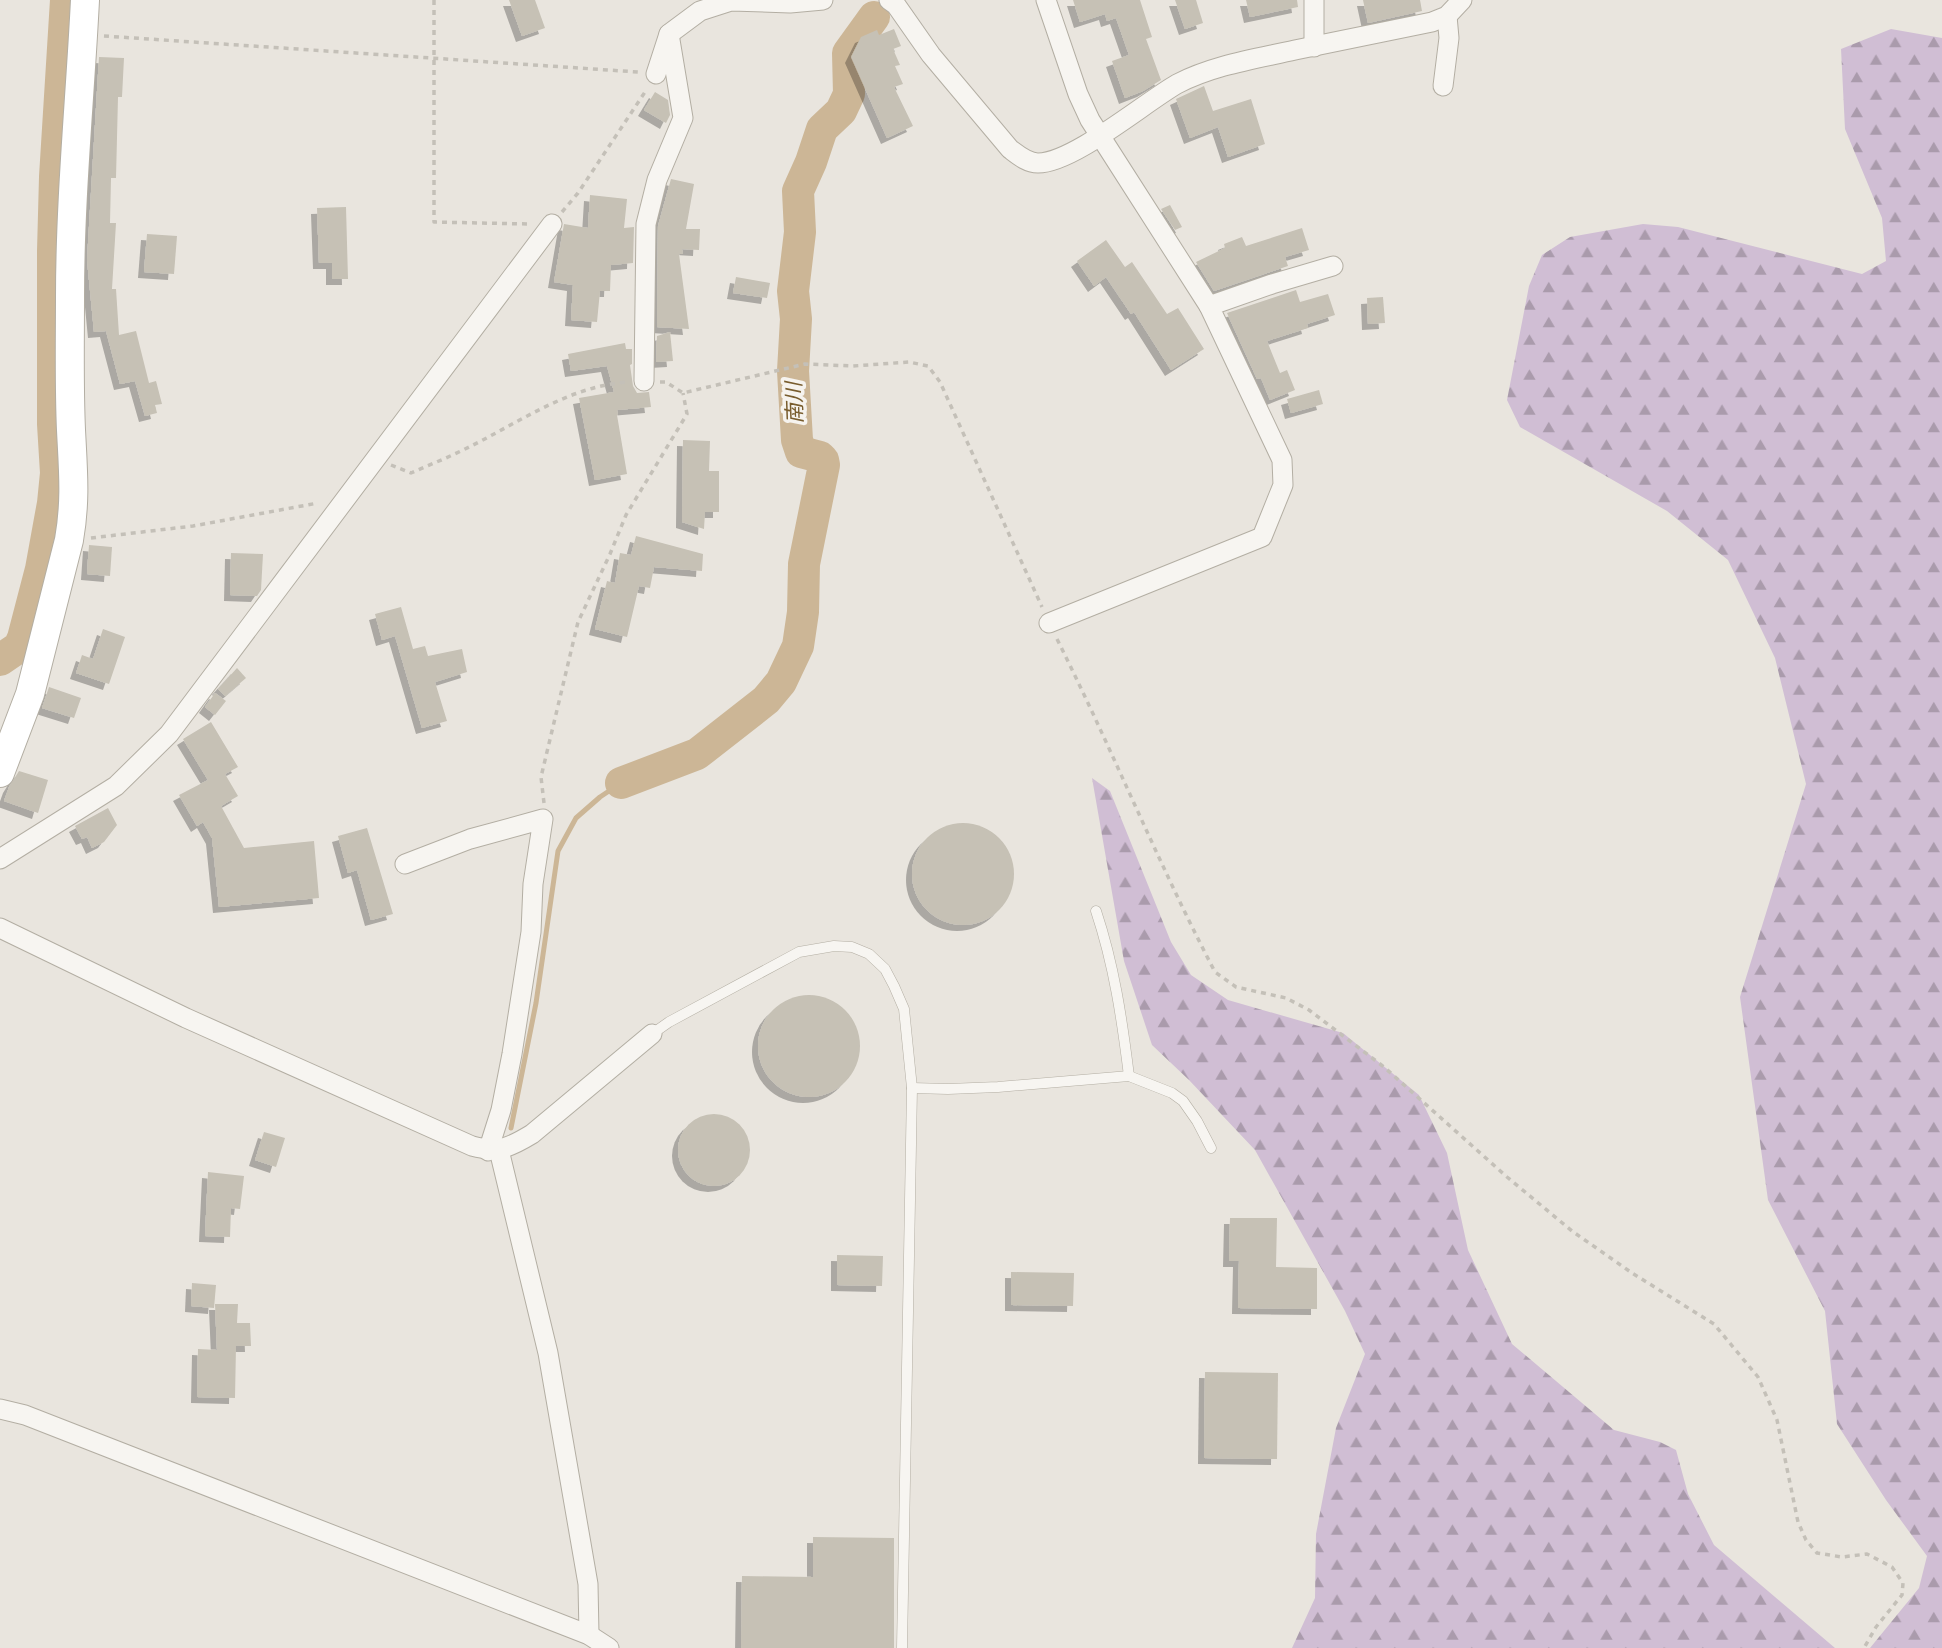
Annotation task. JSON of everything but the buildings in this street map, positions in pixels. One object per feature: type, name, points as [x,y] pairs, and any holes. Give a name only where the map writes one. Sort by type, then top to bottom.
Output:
[{"type":"street","points":[[0,773],[30,694],[69,540],[75,486],[71,430],[70,276],[85,0]]},
{"type":"street","points":[[656,74],[670,34],[695,5],[731,1],[790,3],[823,0]]},
{"type":"street","points":[[889,0],[896,5],[931,55],[1010,149],[1023,159],[1038,163],[1056,159],[1100,136],[1161,94],[1201,73],[1236,63],[1432,22],[1447,16],[1462,0]]},
{"type":"street","points":[[1046,0],[1077,94],[1100,136],[1209,306],[1282,460],[1283,485],[1262,537],[1049,623]]},
{"type":"street","points":[[1314,0],[1314,47]]},
{"type":"street","points":[[1443,86],[1449,38],[1447,16]]},
{"type":"street","points":[[644,381],[646,224],[657,180],[683,118],[670,34]]},
{"type":"street","points":[[0,859],[116,786],[169,734],[552,224]]},
{"type":"street","points":[[1209,306],[1332,266]]},
{"type":"street","points":[[405,864],[470,839],[542,819],[533,884],[531,932],[493,1150],[548,1353],[588,1584],[589,1635]]},
{"type":"street","points":[[0,928],[186,1018],[472,1146],[493,1150],[532,1134],[652,1034]]},
{"type":"street","points":[[0,1409],[25,1415],[589,1635],[609,1648]]},
{"type":"lane","points":[[1096,911],[1110,953],[1121,1007],[1129,1076]]},
{"type":"lane","points":[[652,1034],[669,1022],[799,952],[834,946],[852,947],[869,954],[885,969],[904,1009],[912,1088],[902,1648]]},
{"type":"lane","points":[[912,1088],[998,1087],[1129,1076],[1172,1093],[1183,1101],[1211,1148]]},
{"type":"path","points":[[83,35],[433,59],[656,74],[578,192],[552,224],[434,222],[433,59],[434,0]]},
{"type":"path","points":[[377,459],[411,473],[465,449],[550,405],[590,388],[624,382],[666,382],[683,393],[805,364],[853,366],[909,362],[928,366],[940,382],[1049,623],[1096,717],[1114,764],[1215,972],[1236,987],[1286,998],[1309,1010],[1384,1067],[1572,1231],[1632,1273],[1714,1324],[1758,1377],[1776,1420],[1798,1522],[1806,1540],[1816,1553],[1842,1557],[1867,1554],[1892,1567],[1903,1583],[1902,1595],[1864,1648]]},
{"type":"path","points":[[542,819],[544,795],[541,777],[578,622],[626,515],[687,414],[683,393]]},
{"type":"path","points":[[69,540],[193,526],[348,497]]},
{"type":"green space","points":[[1891,29],[1942,38],[1942,1648],[1870,1648],[1919,1588],[1927,1556],[1886,1500],[1837,1424],[1825,1311],[1768,1200],[1740,997],[1806,784],[1775,658],[1728,560],[1667,511],[1520,427],[1507,400],[1529,286],[1542,255],[1570,237],[1643,224],[1678,227],[1862,274],[1886,261],[1882,218],[1845,129],[1841,49]]},
{"type":"green space","points":[[1092,778],[1110,791],[1171,942],[1191,975],[1228,1000],[1343,1033],[1419,1095],[1447,1153],[1468,1250],[1512,1344],[1614,1430],[1660,1442],[1676,1450],[1688,1494],[1714,1545],[1835,1648],[1292,1648],[1315,1598],[1316,1534],[1336,1428],[1365,1354],[1345,1311],[1255,1150],[1152,1045],[1124,961]]},
{"type":"waterway","points":[[0,660],[19,647],[23,638],[41,569],[53,503],[56,473],[53,424],[53,251],[66,0]]},
{"type":"waterway","name":"南川","points":[[621,783],[697,754],[766,700],[781,682],[798,646],[803,612],[804,564],[824,465],[820,457],[801,452],[797,440],[793,371],[796,319],[793,291],[800,232],[798,191],[822,129],[841,111],[849,94],[848,53],[874,17]]},
{"type":"waterway","points":[[511,1128],[536,1003],[558,851],[576,818],[621,783]]}]
